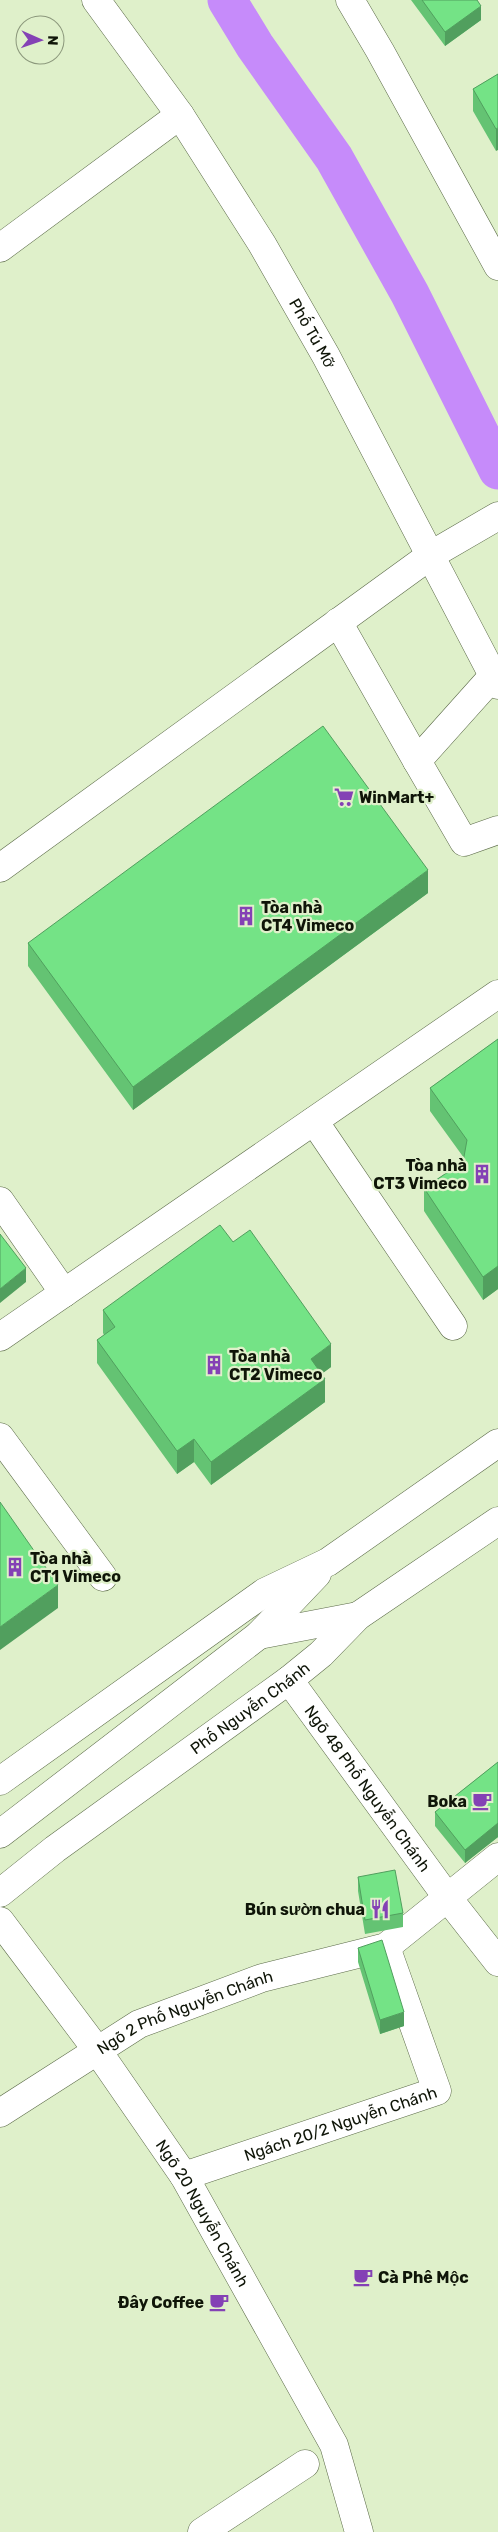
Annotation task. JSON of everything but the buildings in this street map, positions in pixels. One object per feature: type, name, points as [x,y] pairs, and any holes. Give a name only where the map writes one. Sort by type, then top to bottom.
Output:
[{"type":"street","name":"Phố Tú Mỡ","points":[[96,0],[180,116],[262,244],[326,356],[496,680]]},
{"type":"street","points":[[350,0],[380,50],[498,266]]},
{"type":"street","points":[[0,248],[180,116]]},
{"type":"street","points":[[0,868],[431,555],[498,516]]},
{"type":"street","points":[[338,622],[464,842],[498,830]]},
{"type":"street","points":[[417,761],[496,680]]},
{"type":"street","points":[[0,1337],[498,994]]},
{"type":"street","points":[[314,1121],[454,1326]]},
{"type":"street","points":[[0,1201],[64,1292]]},
{"type":"street","points":[[0,1436],[103,1577]]},
{"type":"street","points":[[0,1782],[265,1592],[328,1562],[498,1443]]},
{"type":"street","name":"Phố Nguyễn Chánh","points":[[0,1893],[55,1849],[289,1680],[321,1654],[358,1616],[498,1521]]},
{"type":"street","points":[[0,1834],[260,1635],[328,1562]]},
{"type":"street","points":[[260,1635],[358,1616]]},
{"type":"street","name":"Ngõ 48 Phố Nguyễn Chánh","points":[[289,1680],[447,1897],[498,1962]]},
{"type":"street","points":[[386,1947],[498,1857]]},
{"type":"street","name":"Ngõ 20 Nguyễn Chánh","points":[[0,1921],[97,2050],[184,2176],[334,2444],[359,2532]]},
{"type":"street","name":"Ngõ 2 Phố Nguyễn Chánh","points":[[0,2113],[139,2024],[262,1978],[386,1947]]},
{"type":"street","name":"Ngách 20/2 Nguyễn Chánh","points":[[184,2176],[437,2092],[386,1947]]},
{"type":"street","points":[[202,2532],[305,2464]]},
{"type":"waterway","points":[[227,0],[255,46],[334,158],[410,294],[498,470]]},
{"type":"place","name":"WinMart+","points":[[344,797]]},
{"type":"place","name":"Tòa nhà CT4 Vimeco","points":[[246,916]]},
{"type":"place","name":"Tòa nhà CT3 Vimeco","points":[[482,1174]]},
{"type":"place","name":"Tòa nhà CT2 Vimeco","points":[[214,1365]]},
{"type":"place","name":"Tòa nhà CT1 Vimeco","points":[[15,1567]]},
{"type":"place","name":"Boka","points":[[482,1801]]},
{"type":"place","name":"Bún sườn chua","points":[[380,1909]]},
{"type":"place","name":"Cà Phê Mộc","points":[[363,2277]]},
{"type":"place","name":"Đây Coffee","points":[[219,2302]]}]
